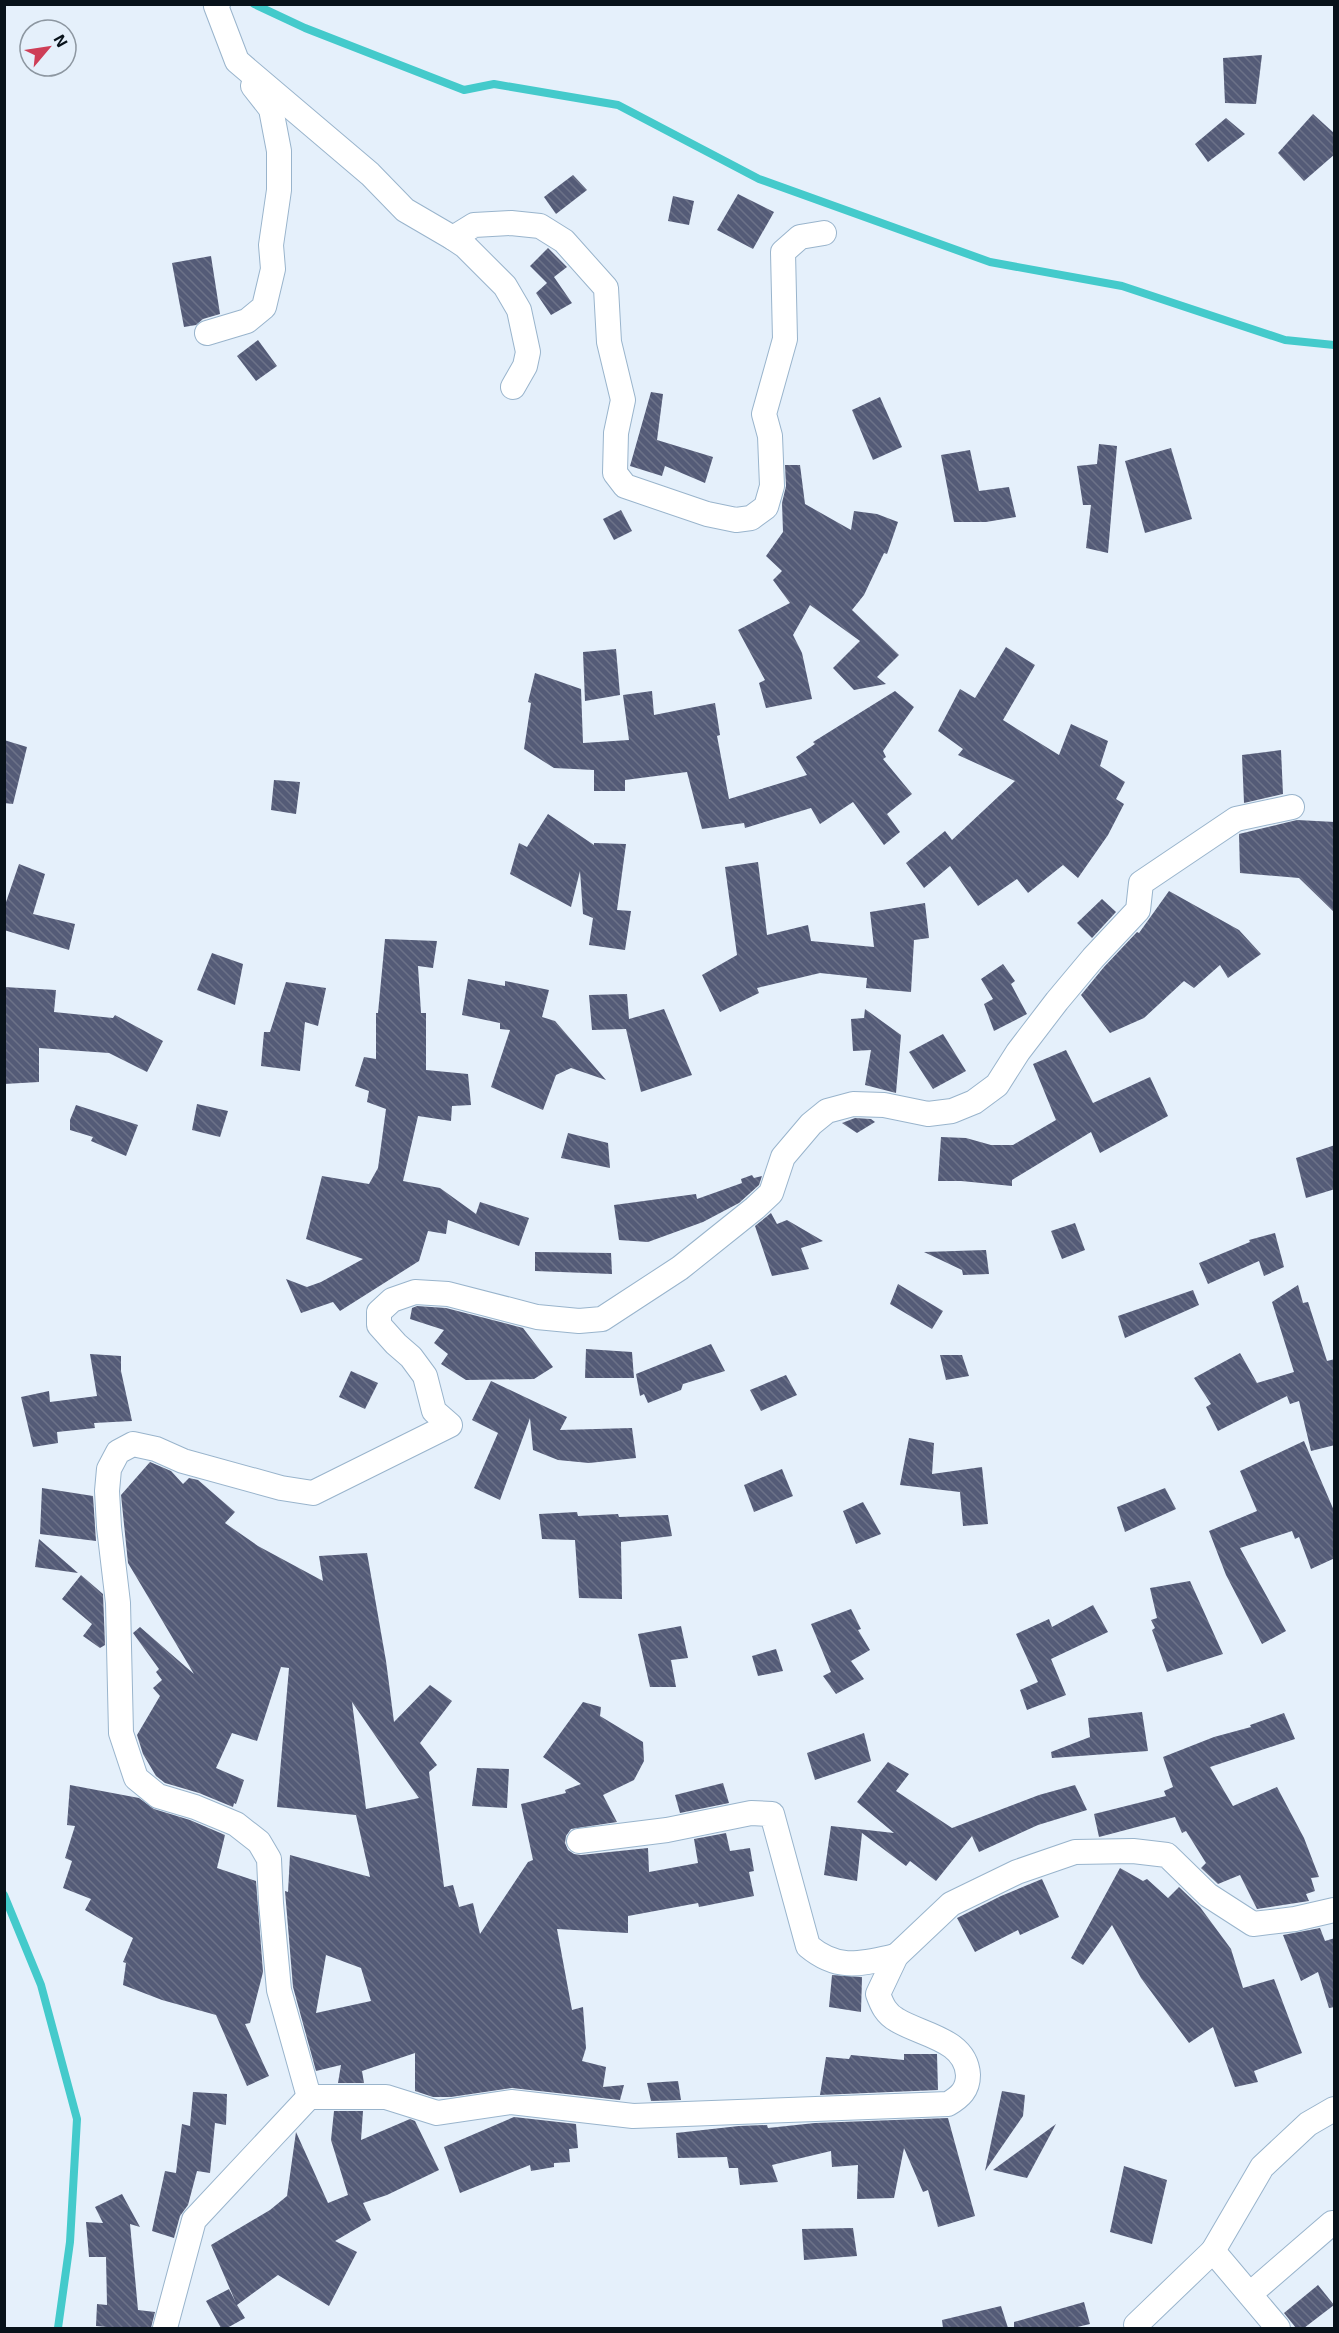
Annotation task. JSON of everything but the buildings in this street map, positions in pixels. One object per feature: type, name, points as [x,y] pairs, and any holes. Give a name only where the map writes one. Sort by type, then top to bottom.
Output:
[{"type":"street","points":[[218,4],[216,6],[237,61],[370,174],[405,210],[465,246],[505,286],[519,310],[528,352],[525,366],[513,387]]},
{"type":"street","points":[[207,333],[247,321],[264,307],[273,269],[271,245],[279,190],[279,151],[271,109],[244,76],[245,67]]},
{"type":"street","points":[[453,238],[474,225],[511,223],[540,226],[564,241],[606,288],[609,342],[623,400],[616,433],[615,473],[625,486],[673,503],[736,520],[752,518],[765,507],[772,486],[770,436],[764,414],[785,339],[783,252],[800,237],[824,233]]},
{"type":"street","points":[[309,2097],[279,1990],[269,1859],[258,1842],[236,1824],[195,1807],[158,1796],[143,1784],[136,1778],[121,1733],[118,1603],[107,1491],[109,1469],[118,1452],[133,1444],[156,1449],[183,1461],[281,1488],[313,1493],[450,1425],[434,1411],[425,1376],[411,1357],[379,1324],[379,1312],[392,1300],[414,1292],[448,1294],[537,1317],[579,1321],[602,1319],[680,1268],[755,1208],[771,1193],[783,1157],[811,1124],[827,1111],[853,1104],[884,1105],[928,1114],[952,1111],[974,1102],[997,1085],[1018,1052],[1058,1001],[1138,910],[1141,883],[1236,819],[1292,807]]},
{"type":"street","points":[[579,1841],[667,1830],[751,1813],[771,1814],[808,1946],[820,1956],[839,1964],[867,1963],[896,1956]]},
{"type":"street","points":[[165,2328],[194,2220],[309,2097],[386,2097],[437,2113],[511,2102],[633,2116],[948,2104],[960,2097],[968,2083],[967,2070],[961,2054],[927,2032],[897,2020],[883,2008],[878,1994],[896,1956],[951,1904],[1017,1872],[1075,1852],[1133,1851],[1167,1855],[1208,1894],[1253,1924],[1294,1919],[1335,1910]]},
{"type":"street","points":[[1135,2327],[1214,2251],[1262,2167],[1308,2124],[1335,2109]]},
{"type":"street","points":[[1250,2294],[1332,2223],[1335,2226]]},
{"type":"street","points":[[1214,2251],[1278,2328]]},
{"type":"waterway","points":[[254,4],[305,28],[464,90],[494,84],[618,105],[759,179],[990,262],[1122,286],[1285,340],[1334,345]]},
{"type":"waterway","points":[[4,1895],[41,1985],[77,2119],[70,2242],[58,2328]]}]
